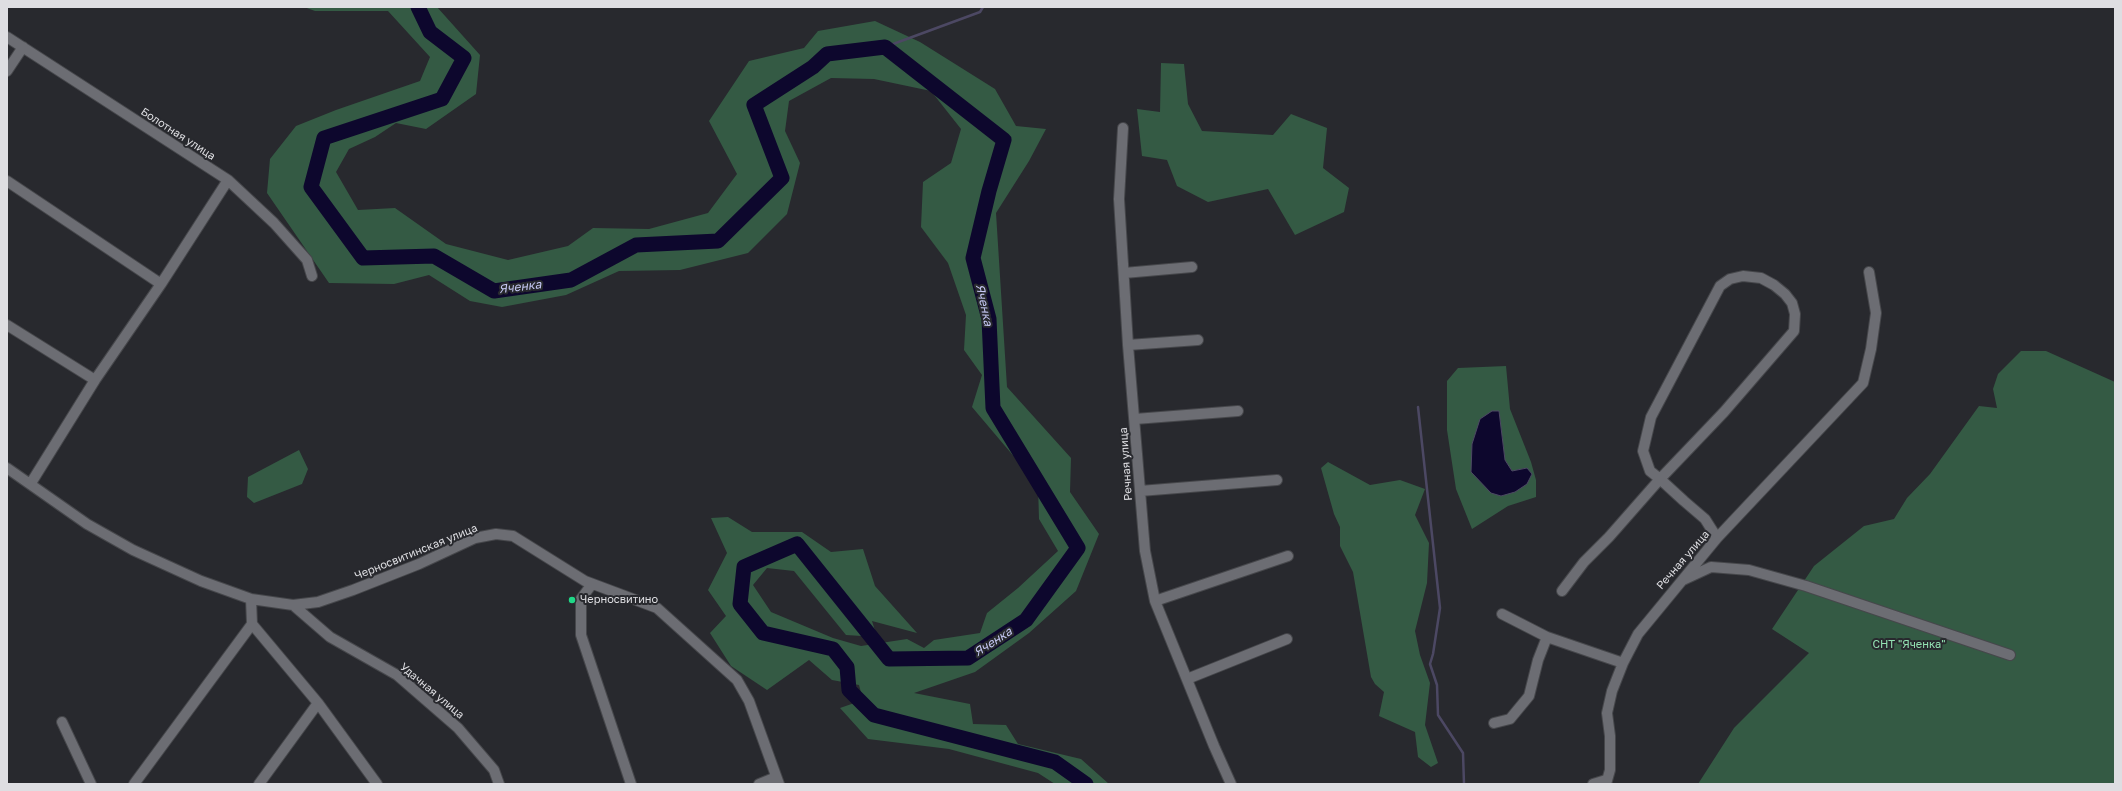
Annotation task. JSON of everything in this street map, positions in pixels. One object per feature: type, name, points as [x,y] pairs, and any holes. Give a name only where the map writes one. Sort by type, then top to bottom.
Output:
[{"type":"street","name":"Болотная улица","points":[[7,37],[228,180],[274,223],[307,260],[312,276]]},
{"type":"street","points":[[7,71],[23,47]]},
{"type":"street","name":"Речная улица","points":[[1122,128],[1119,199],[1128,346],[1145,551],[1155,601],[1231,784]]},
{"type":"street","points":[[31,483],[95,380],[161,284],[228,180]]},
{"type":"street","points":[[7,181],[161,284]]},
{"type":"street","points":[[1124,273],[1192,267]]},
{"type":"street","name":"Речная улица","points":[[1593,784],[1606,782],[1610,770],[1610,736],[1607,714],[1612,691],[1623,663],[1638,634],[1679,582],[1717,538],[1863,383],[1871,349],[1876,313],[1869,272]]},
{"type":"street","points":[[1562,591],[1584,562],[1609,537],[1660,479],[1724,412],[1794,330],[1795,314],[1792,303],[1785,294],[1774,285],[1761,278],[1743,276],[1730,279],[1720,286],[1652,417],[1642,451],[1650,471],[1660,479],[1705,519],[1717,538]]},
{"type":"street","points":[[7,325],[95,380]]},
{"type":"street","points":[[1128,346],[1198,340]]},
{"type":"street","points":[[1135,419],[1238,411]]},
{"type":"street","name":"Черносвитинская улица","points":[[7,468],[31,483],[87,524],[126,546],[201,581],[251,599],[293,605],[318,602],[353,590],[418,564],[475,538],[496,534],[513,536],[592,584],[657,608],[737,680],[749,701],[778,780]]},
{"type":"street","points":[[1140,491],[1277,480]]},
{"type":"street","points":[[1155,601],[1288,556]]},
{"type":"street","points":[[1679,582],[1711,567],[1749,570],[1806,586],[2010,656]]},
{"type":"street","points":[[592,584],[581,599],[581,635],[631,784]]},
{"type":"street","points":[[251,599],[252,624],[318,703],[377,784]]},
{"type":"street","name":"Удачная улица","points":[[293,605],[330,637],[397,675],[458,728],[494,770],[499,784]]},
{"type":"street","points":[[1502,614],[1547,637],[1623,663]]},
{"type":"street","points":[[134,784],[252,624]]},
{"type":"street","points":[[1494,723],[1510,719],[1530,696],[1538,660],[1547,637]]},
{"type":"street","points":[[1187,679],[1288,639]]},
{"type":"street","points":[[259,784],[318,703]]},
{"type":"street","points":[[62,722],[91,784]]},
{"type":"street","points":[[759,784],[778,780]]},
{"type":"green space","points":[[304,7],[437,7],[480,55],[476,94],[426,129],[396,123],[375,137],[349,149],[336,172],[358,210],[395,208],[446,244],[508,260],[568,246],[593,228],[649,229],[708,213],[737,174],[709,121],[749,61],[804,48],[818,31],[875,21],[920,42],[995,89],[1016,126],[1046,129],[1029,161],[996,213],[1007,387],[1071,458],[1070,492],[1099,534],[1076,591],[1029,633],[975,672],[914,693],[970,704],[973,724],[1006,725],[1018,744],[1081,759],[1109,784],[1055,784],[1038,773],[949,749],[868,739],[840,708],[863,700],[859,685],[832,680],[809,660],[767,690],[731,666],[710,633],[726,616],[708,590],[727,553],[711,518],[728,517],[752,532],[802,532],[831,552],[863,549],[875,586],[917,633],[872,621],[877,637],[846,635],[794,571],[767,568],[753,585],[771,612],[833,638],[861,646],[907,639],[924,648],[934,640],[980,633],[987,613],[1018,588],[1058,551],[1039,519],[1038,485],[972,407],[982,375],[964,350],[966,315],[948,263],[921,227],[923,182],[951,163],[961,129],[931,91],[874,79],[831,78],[789,101],[785,131],[800,163],[787,214],[748,253],[680,270],[619,271],[566,295],[502,307],[470,301],[429,275],[394,284],[329,283],[267,193],[270,159],[296,126],[336,110],[420,81],[430,57],[388,11],[315,11]]},
{"type":"green space","points":[[1161,63],[1184,64],[1188,104],[1202,131],[1273,135],[1291,114],[1327,128],[1323,168],[1349,188],[1344,212],[1295,235],[1268,189],[1208,202],[1177,186],[1167,160],[1142,156],[1137,109],[1160,112]]},
{"type":"green space","name":"СНТ \"Яченка\"","points":[[2021,351],[2046,351],[2115,382],[2115,784],[1698,784],[1734,728],[1809,653],[1772,629],[1814,566],[1864,526],[1894,519],[1907,498],[1930,474],[1979,406],[1997,408],[1993,389],[1998,374]]},
{"type":"green space","points":[[1506,366],[1510,409],[1531,462],[1536,480],[1536,497],[1508,506],[1472,529],[1456,489],[1447,430],[1447,381],[1458,368]],"holes":[[[1499,412],[1505,460],[1512,471],[1526,468],[1532,474],[1526,484],[1515,492],[1480,419]]]},
{"type":"green space","points":[[299,450],[308,469],[302,484],[254,503],[247,497],[248,477]]},
{"type":"green space","points":[[1328,462],[1370,485],[1400,480],[1425,489],[1415,515],[1429,543],[1427,583],[1415,631],[1420,655],[1430,683],[1425,725],[1438,763],[1431,767],[1418,757],[1415,732],[1379,716],[1384,692],[1375,684],[1371,677],[1353,572],[1340,546],[1340,527],[1334,514],[1321,468]]},
{"type":"shaded area","points":[[1492,411],[1499,411],[1505,460],[1512,471],[1527,468],[1532,474],[1527,484],[1515,492],[1501,496],[1491,493],[1471,472],[1472,444],[1480,419]]},
{"type":"waterway","name":"Яченка","points":[[418,7],[430,32],[464,58],[442,99],[324,138],[311,187],[363,258],[434,256],[494,291],[571,280],[636,245],[718,241],[782,178],[754,105],[813,67],[827,54],[885,47],[1004,140],[989,191],[973,258],[989,319],[993,408],[1078,548],[1026,620],[968,658],[889,659],[797,544],[744,567],[740,604],[763,633],[833,649],[847,667],[849,690],[874,715],[1055,762],[1086,784]]},
{"type":"waterway","name":"Яченка","points":[[885,47],[980,12],[983,7]]},
{"type":"waterway","points":[[1418,407],[1440,608],[1430,664],[1437,685],[1438,715],[1463,753],[1464,784]]},
{"type":"place","name":"Черносвитино","points":[[572,600]]}]
